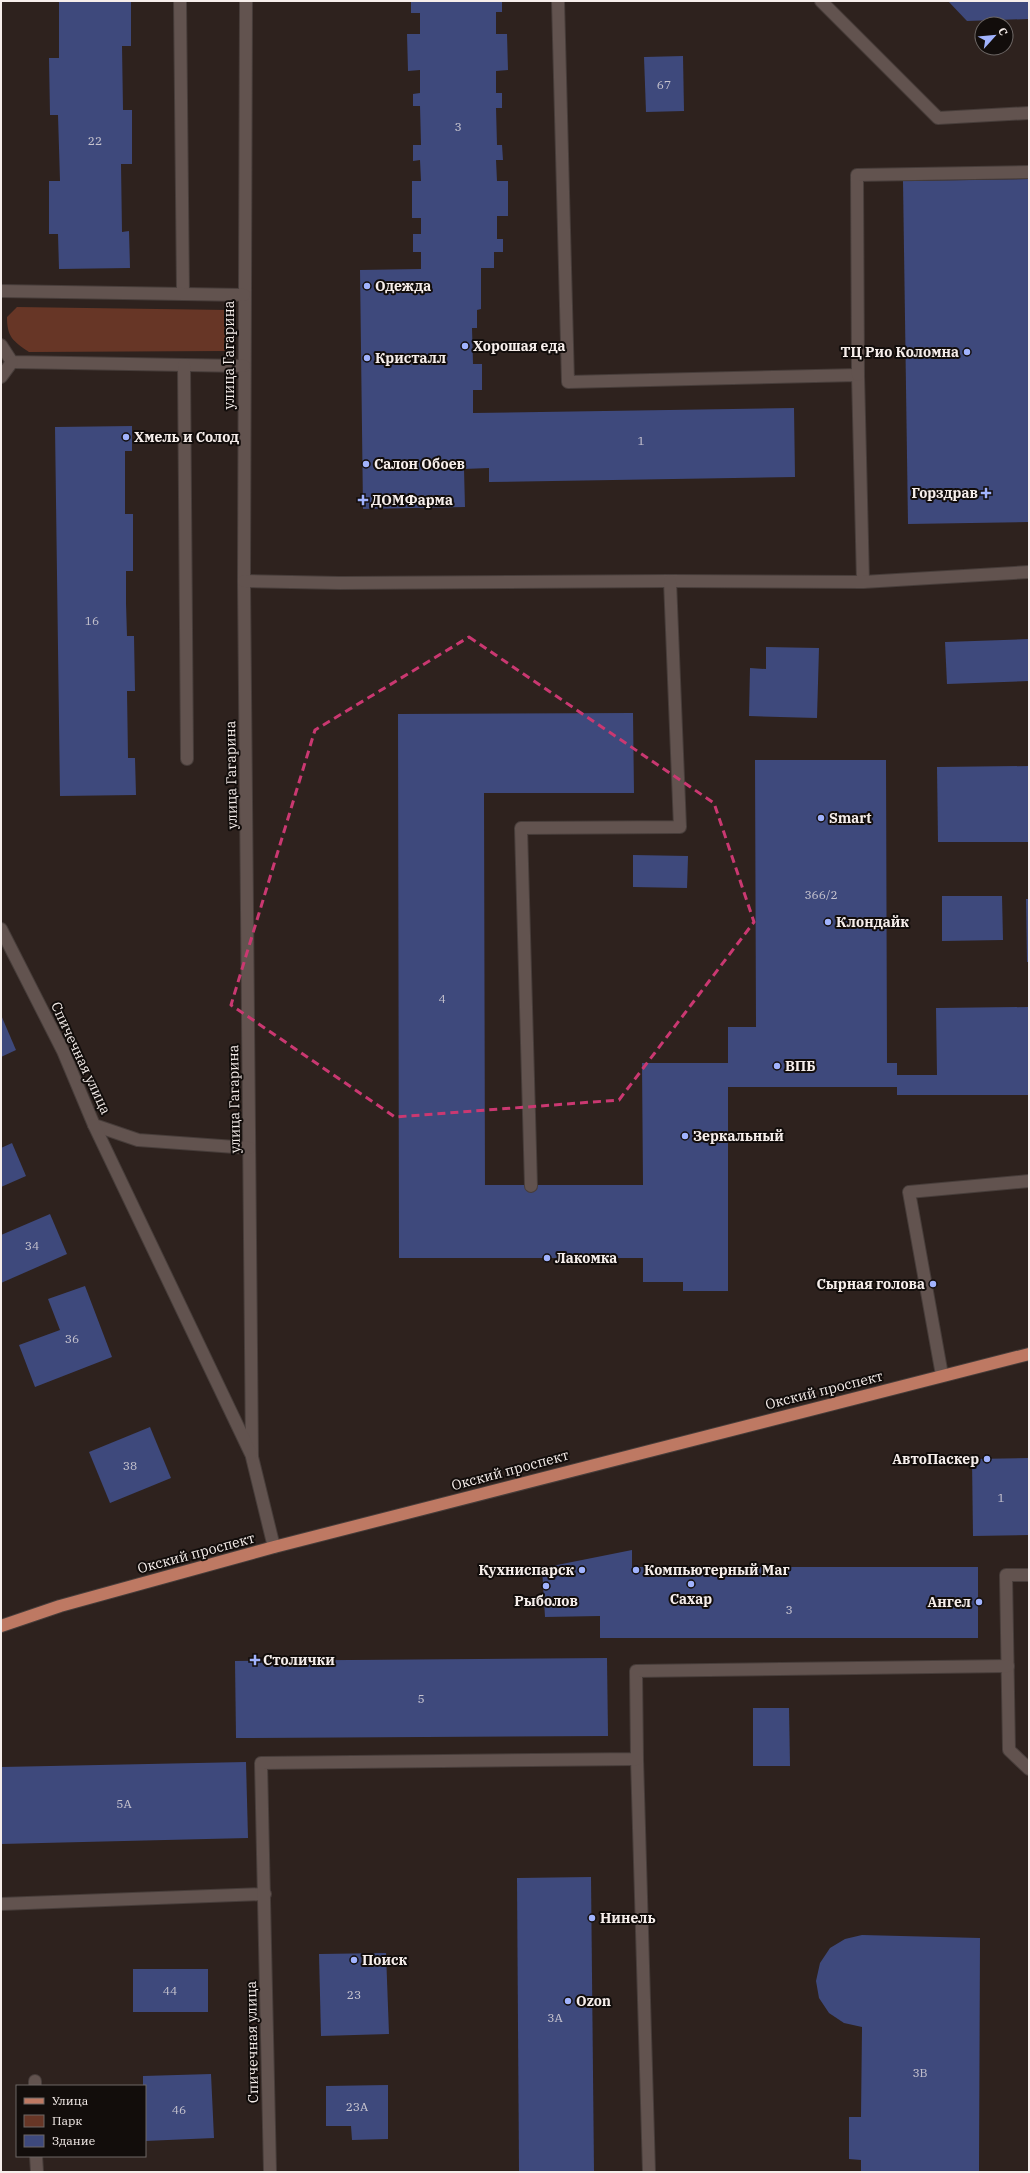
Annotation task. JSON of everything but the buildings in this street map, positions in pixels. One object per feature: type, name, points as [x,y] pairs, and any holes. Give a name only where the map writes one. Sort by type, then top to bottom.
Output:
[{"type":"main road","name":"Окский проспект","points":[[1,1626],[60,1606],[274,1547],[942,1375],[1029,1354]]},
{"type":"street","points":[[180,1],[183,294]]},
{"type":"street","name":"улица Гагарина","points":[[246,1],[244,581],[252,1457],[274,1547]]},
{"type":"street","points":[[558,1],[568,382],[858,375]]},
{"type":"street","points":[[821,1],[938,118],[1029,113]]},
{"type":"street","points":[[863,582],[858,375],[857,175],[1029,172]]},
{"type":"street","points":[[1,291],[244,295]]},
{"type":"street","points":[[1,344],[12,362]]},
{"type":"street","points":[[12,362],[244,366]]},
{"type":"street","points":[[1,377],[12,362]]},
{"type":"street","points":[[184,365],[187,759]]},
{"type":"street","points":[[244,581],[340,583],[670,581],[863,582],[1029,572]]},
{"type":"street","points":[[531,1186],[521,828],[680,827],[670,581]]},
{"type":"street","name":"Спичечная улица","points":[[1,929],[63,1051],[94,1125],[138,1140],[249,1148]]},
{"type":"street","points":[[94,1125],[252,1457]]},
{"type":"street","points":[[942,1375],[909,1192],[1029,1181]]},
{"type":"street","points":[[1029,1575],[1006,1575],[1009,1750],[1029,1768]]},
{"type":"street","points":[[649,2172],[636,1670],[1008,1666]]},
{"type":"street","name":"Спичечная улица","points":[[270,2172],[261,1763],[638,1759]]},
{"type":"street","points":[[1,1904],[265,1894]]},
{"type":"street","points":[[36,2157],[37,2172]]},
{"type":"highlighted area","points":[[469,637],[714,803],[754,922],[619,1100],[395,1117],[231,1005],[315,730]]},
{"type":"green space","points":[[17,307],[228,310],[228,351],[29,352],[12,338],[8,329],[7,317]]},
{"type":"place","name":"Одежда","points":[[367,286]]},
{"type":"place","name":"Хорошая еда","points":[[465,346]]},
{"type":"place","name":"ТЦ Рио Коломна","points":[[967,352]]},
{"type":"place","name":"Кристалл","points":[[367,358]]},
{"type":"place","name":"Хмель и Солод","points":[[126,437]]},
{"type":"place","name":"Салон Обоев","points":[[366,464]]},
{"type":"place","name":"Горздрав","points":[[986,493]]},
{"type":"place","name":"ДОМФарма","points":[[363,500]]},
{"type":"place","name":"Smart","points":[[821,818]]},
{"type":"place","name":"Клондайк","points":[[828,922]]},
{"type":"place","name":"ВПБ","points":[[777,1066]]},
{"type":"place","name":"Зеркальный","points":[[685,1136]]},
{"type":"place","name":"Лакомка","points":[[547,1258]]},
{"type":"place","name":"Сырная голова","points":[[933,1284]]},
{"type":"place","name":"АвтоПаскер","points":[[987,1459]]},
{"type":"place","name":"Кухниспарск","points":[[582,1570]]},
{"type":"place","name":"Компьютерный Маг","points":[[636,1570]]},
{"type":"place","name":"Сахар","points":[[691,1584]]},
{"type":"place","name":"Рыболов","points":[[546,1586]]},
{"type":"place","name":"Ангел","points":[[979,1602]]},
{"type":"place","name":"Столички","points":[[255,1660]]},
{"type":"place","name":"Нинель","points":[[592,1918]]},
{"type":"place","name":"Поиск","points":[[354,1960]]},
{"type":"place","name":"Ozon","points":[[568,2001]]}]
